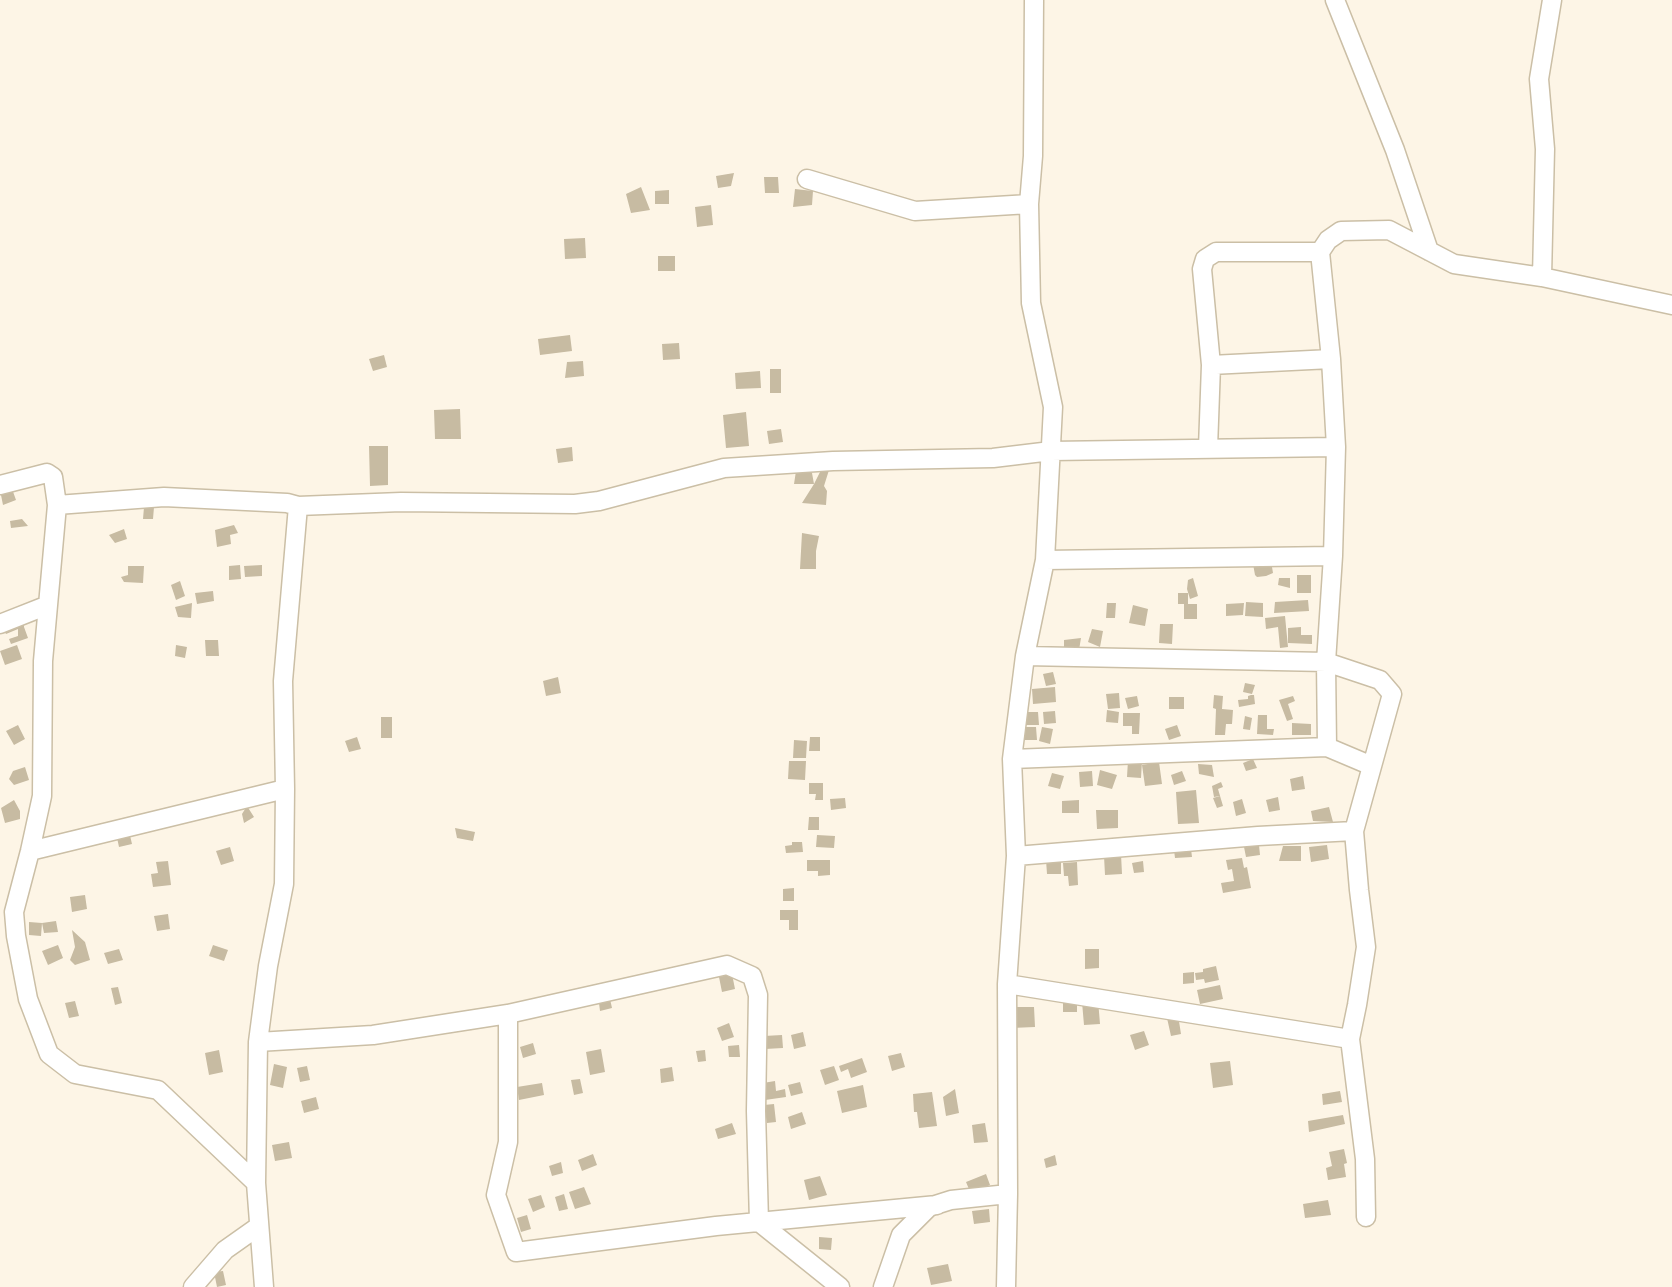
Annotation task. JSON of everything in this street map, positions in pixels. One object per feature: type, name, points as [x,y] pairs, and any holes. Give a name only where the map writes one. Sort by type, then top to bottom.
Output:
[{"type":"street","points":[[1006,1287],[1007,984],[1016,856],[1012,759],[1025,656],[1045,560],[1053,407],[1031,303],[1029,204],[1033,156],[1034,0]]},
{"type":"street","points":[[1335,0],[1395,150],[1429,251]]},
{"type":"street","points":[[1542,277],[1545,149],[1539,80],[1552,0]]},
{"type":"street","points":[[807,179],[915,211],[1029,204]]},
{"type":"street","points":[[1327,747],[1326,662],[1333,556],[1336,447],[1331,359],[1320,252],[1328,240],[1341,231],[1389,230],[1454,264],[1542,277],[1672,305]]},
{"type":"street","points":[[1208,448],[1211,365],[1202,269],[1205,259],[1216,252],[1320,252]]},
{"type":"street","points":[[1211,365],[1331,359]]},
{"type":"street","points":[[57,505],[164,497],[286,503],[298,506],[401,502],[575,504],[599,501],[724,468],[832,461],[993,458],[1051,451],[1336,447]]},
{"type":"street","points":[[0,485],[47,473],[53,477],[57,505],[43,660],[42,796],[30,851],[7,910],[16,936],[28,999],[49,1054],[75,1074],[158,1090],[256,1183]]},
{"type":"street","points":[[264,1287],[256,1183],[258,1042],[268,966],[284,884],[283,681],[298,506]]},
{"type":"street","points":[[1045,560],[1333,556]]},
{"type":"street","points":[[0,624],[48,605]]},
{"type":"street","points":[[1025,656],[1326,662],[1380,680],[1392,694],[1354,831],[1366,947],[1350,1039],[1365,1159],[1366,1217]]},
{"type":"street","points":[[1012,759],[1327,747],[1372,766]]},
{"type":"street","points":[[30,851],[285,789]]},
{"type":"street","points":[[1016,856],[1258,836],[1354,831]]},
{"type":"street","points":[[258,1042],[373,1035],[508,1014],[726,965],[752,976],[758,994],[756,1111],[759,1222],[840,1287]]},
{"type":"street","points":[[1007,984],[1350,1039]]},
{"type":"street","points":[[508,1014],[507,1142],[496,1195],[516,1252],[716,1226],[937,1204]]},
{"type":"street","points":[[883,1287],[901,1234],[929,1207],[951,1200],[1008,1194]]},
{"type":"street","points":[[193,1287],[225,1250],[259,1226]]},
{"type":"building","points":[[734,173],[731,186],[718,188],[716,176]]},
{"type":"building","points":[[764,177],[778,177],[779,193],[765,193]]},
{"type":"building","points":[[641,187],[650,210],[631,213],[626,194]]},
{"type":"building","points":[[795,189],[813,191],[812,205],[793,207]]},
{"type":"building","points":[[669,190],[669,204],[655,204],[655,191]]},
{"type":"building","points":[[711,205],[713,225],[697,227],[695,207]]},
{"type":"building","points":[[585,238],[586,258],[565,259],[564,239]]},
{"type":"building","points":[[658,256],[675,256],[675,271],[658,271]]},
{"type":"building","points":[[570,335],[572,351],[540,355],[538,339]]},
{"type":"building","points":[[679,343],[680,359],[663,360],[662,344]]},
{"type":"building","points":[[384,355],[387,367],[373,371],[369,359]]},
{"type":"building","points":[[583,361],[584,376],[565,378],[567,362]]},
{"type":"building","points":[[770,369],[781,369],[781,393],[770,393]]},
{"type":"building","points":[[760,371],[761,388],[736,389],[735,373]]},
{"type":"building","points":[[460,409],[461,439],[435,439],[434,410]]},
{"type":"building","points":[[746,412],[749,446],[726,448],[723,415]]},
{"type":"building","points":[[781,429],[783,442],[769,444],[767,431]]},
{"type":"building","points":[[369,446],[388,446],[388,485],[370,486]]},
{"type":"building","points":[[572,447],[573,461],[558,463],[556,449]]},
{"type":"building","points":[[821,470],[829,470],[824,486],[827,491],[826,505],[802,503]]},
{"type":"building","points":[[796,471],[812,473],[814,484],[794,484]]},
{"type":"building","points":[[11,486],[16,500],[3,505],[0,490]]},
{"type":"building","points":[[144,507],[154,507],[153,519],[143,519]]},
{"type":"building","points":[[22,519],[28,526],[11,528],[10,521]]},
{"type":"building","points":[[234,525],[238,533],[230,535],[231,544],[217,547],[215,530]]},
{"type":"building","points":[[124,529],[127,539],[115,543],[109,535]]},
{"type":"building","points":[[802,533],[819,536],[816,569],[800,569]]},
{"type":"building","points":[[1271,561],[1273,573],[1257,577],[1255,575],[1253,564]]},
{"type":"building","points":[[240,565],[241,579],[229,580],[229,566]]},
{"type":"building","points":[[262,565],[262,576],[245,577],[244,566]]},
{"type":"building","points":[[128,566],[144,566],[143,583],[124,582],[121,577],[128,575]]},
{"type":"building","points":[[1297,575],[1311,575],[1311,593],[1297,593]]},
{"type":"building","points":[[1193,578],[1198,596],[1190,599],[1187,589],[1188,580]]},
{"type":"building","points":[[1279,578],[1290,578],[1290,588],[1278,585]]},
{"type":"building","points":[[180,581],[185,596],[176,600],[171,585]]},
{"type":"building","points":[[213,591],[214,601],[197,604],[195,593]]},
{"type":"building","points":[[1178,593],[1188,593],[1188,604],[1197,604],[1197,619],[1184,619],[1184,604],[1178,604]]},
{"type":"building","points":[[1308,600],[1309,611],[1274,613],[1275,602]]},
{"type":"building","points":[[1246,602],[1263,603],[1263,617],[1245,616]]},
{"type":"building","points":[[192,603],[191,618],[178,617],[175,607]]},
{"type":"building","points":[[1107,603],[1116,603],[1115,618],[1106,618]]},
{"type":"building","points":[[1244,603],[1243,615],[1226,616],[1226,604]]},
{"type":"building","points":[[1133,605],[1148,609],[1145,626],[1129,623]]},
{"type":"building","points":[[24,614],[24,627],[28,638],[11,644],[9,639],[18,636],[18,629],[6,634],[2,627]]},
{"type":"building","points":[[1285,616],[1288,647],[1280,648],[1278,627],[1266,629],[1265,618]]},
{"type":"building","points":[[1160,624],[1173,624],[1172,644],[1159,643]]},
{"type":"building","points":[[1301,627],[1301,635],[1312,635],[1312,644],[1288,643],[1288,628]]},
{"type":"building","points":[[1092,629],[1103,631],[1100,647],[1088,642]]},
{"type":"building","points":[[1081,638],[1079,650],[1064,650],[1064,640]]},
{"type":"building","points":[[205,640],[218,640],[219,656],[206,656]]},
{"type":"building","points":[[17,645],[22,659],[5,665],[0,651]]},
{"type":"building","points":[[176,645],[187,647],[185,658],[175,656]]},
{"type":"building","points":[[1053,672],[1056,684],[1046,686],[1043,674]]},
{"type":"building","points":[[558,677],[561,693],[546,696],[543,681]]},
{"type":"building","points":[[1245,683],[1255,685],[1252,694],[1243,692]]},
{"type":"building","points":[[1055,687],[1056,702],[1033,704],[1032,689]]},
{"type":"building","points":[[1119,693],[1120,708],[1108,709],[1106,694]]},
{"type":"building","points":[[1214,695],[1223,696],[1222,709],[1233,710],[1232,724],[1226,724],[1225,735],[1215,735]]},
{"type":"building","points":[[1254,695],[1255,704],[1239,707],[1238,700],[1248,699]]},
{"type":"building","points":[[1137,696],[1139,706],[1128,709],[1125,698]]},
{"type":"building","points":[[1293,696],[1295,701],[1288,704],[1293,719],[1287,721],[1279,700]]},
{"type":"building","points":[[1169,697],[1184,697],[1184,709],[1169,709]]},
{"type":"building","points":[[1107,710],[1119,712],[1118,723],[1106,722]]},
{"type":"building","points":[[1055,711],[1056,723],[1044,724],[1043,712]]},
{"type":"building","points":[[1025,712],[1038,712],[1039,725],[1024,725]]},
{"type":"building","points":[[1123,713],[1140,713],[1139,734],[1132,734],[1132,726],[1123,726]]},
{"type":"building","points":[[1258,715],[1267,715],[1267,729],[1274,729],[1273,735],[1257,734]]},
{"type":"building","points":[[1245,716],[1252,718],[1250,730],[1243,729]]},
{"type":"building","points":[[381,717],[392,717],[392,738],[381,738]]},
{"type":"building","points":[[1292,723],[1311,724],[1311,735],[1292,735]]},
{"type":"building","points":[[18,725],[25,739],[14,745],[6,731]]},
{"type":"building","points":[[1177,725],[1181,736],[1169,740],[1165,729]]},
{"type":"building","points":[[1024,727],[1036,727],[1037,740],[1025,740]]},
{"type":"building","points":[[1042,727],[1053,729],[1050,744],[1039,741]]},
{"type":"building","points":[[357,737],[361,749],[349,752],[345,741]]},
{"type":"building","points":[[810,737],[820,737],[820,751],[809,751]]},
{"type":"building","points":[[794,740],[807,741],[806,758],[793,758]]},
{"type":"building","points":[[1253,759],[1257,768],[1246,771],[1243,763]]},
{"type":"building","points":[[1128,760],[1142,761],[1141,778],[1127,777]]},
{"type":"building","points":[[789,761],[806,761],[805,780],[788,779]]},
{"type":"building","points":[[1159,762],[1162,784],[1145,786],[1142,765]]},
{"type":"building","points":[[1198,764],[1212,765],[1214,777],[1199,774]]},
{"type":"building","points":[[25,767],[29,780],[14,785],[9,779],[13,771]]},
{"type":"building","points":[[1100,770],[1117,775],[1112,789],[1097,785]]},
{"type":"building","points":[[1092,771],[1093,786],[1080,787],[1079,772]]},
{"type":"building","points":[[1182,771],[1186,781],[1174,785],[1171,775]]},
{"type":"building","points":[[1052,773],[1064,776],[1060,789],[1048,786]]},
{"type":"building","points":[[1303,776],[1305,789],[1292,791],[1290,779]]},
{"type":"building","points":[[1221,782],[1223,787],[1218,789],[1223,806],[1217,808],[1213,798],[1220,796],[1214,797],[1212,786]]},
{"type":"building","points":[[809,783],[823,783],[823,800],[815,800],[816,794],[809,794]]},
{"type":"building","points":[[1196,790],[1199,823],[1178,824],[1176,792]]},
{"type":"building","points":[[1278,797],[1280,810],[1269,812],[1266,800]]},
{"type":"building","points":[[845,798],[846,808],[831,810],[830,799]]},
{"type":"building","points":[[1242,799],[1246,813],[1236,816],[1233,802]]},
{"type":"building","points":[[14,800],[20,811],[20,819],[5,823],[1,808]]},
{"type":"building","points":[[1079,800],[1079,813],[1062,813],[1062,801]]},
{"type":"building","points":[[247,806],[254,817],[244,823],[242,814]]},
{"type":"building","points":[[1329,807],[1333,822],[1313,821],[1311,811]]},
{"type":"building","points":[[1096,810],[1118,810],[1118,828],[1097,829]]},
{"type":"building","points":[[809,817],[819,817],[819,830],[808,830]]},
{"type":"building","points":[[128,827],[132,844],[119,847],[116,833]]},
{"type":"building","points":[[455,828],[475,832],[473,841],[457,838]]},
{"type":"building","points":[[817,835],[835,836],[834,848],[816,847]]},
{"type":"building","points":[[792,842],[802,842],[803,852],[786,853],[785,846],[792,845]]},
{"type":"building","points":[[1259,845],[1260,855],[1246,857],[1244,847]]},
{"type":"building","points":[[1327,845],[1329,859],[1311,862],[1309,847]]},
{"type":"building","points":[[1283,846],[1301,846],[1301,861],[1279,861]]},
{"type":"building","points":[[230,847],[234,861],[221,865],[216,851]]},
{"type":"building","points":[[1191,849],[1192,857],[1175,858],[1174,850]]},
{"type":"building","points":[[1121,854],[1122,874],[1105,875],[1104,856]]},
{"type":"building","points":[[1242,858],[1244,868],[1247,867],[1251,888],[1223,893],[1221,883],[1234,881],[1232,869],[1228,870],[1226,860]]},
{"type":"building","points":[[807,860],[830,860],[830,875],[818,876],[818,871],[807,871]]},
{"type":"building","points":[[1046,860],[1061,860],[1061,874],[1047,874]]},
{"type":"building","points":[[168,861],[171,885],[153,887],[151,874],[158,873],[156,862]]},
{"type":"building","points":[[1143,861],[1144,872],[1134,873],[1132,863]]},
{"type":"building","points":[[1077,862],[1078,885],[1069,886],[1068,876],[1064,876],[1063,863]]},
{"type":"building","points":[[794,888],[794,901],[783,901],[783,889]]},
{"type":"building","points":[[85,895],[87,909],[72,912],[70,897]]},
{"type":"building","points":[[780,910],[798,910],[798,930],[789,930],[789,920],[780,920]]},
{"type":"building","points":[[168,914],[170,929],[157,931],[154,916]]},
{"type":"building","points":[[56,921],[58,932],[44,933],[42,923]]},
{"type":"building","points":[[29,922],[42,923],[41,936],[29,935]]},
{"type":"building","points":[[72,930],[85,942],[90,960],[75,965],[70,960],[75,947]]},
{"type":"building","points":[[58,945],[63,958],[48,965],[42,951]]},
{"type":"building","points":[[213,945],[228,950],[224,961],[209,956]]},
{"type":"building","points":[[119,949],[123,960],[108,964],[104,953]]},
{"type":"building","points":[[1085,949],[1099,949],[1099,968],[1085,969]]},
{"type":"building","points":[[1216,966],[1219,980],[1205,983],[1204,979],[1196,980],[1195,973]]},
{"type":"building","points":[[1194,972],[1194,983],[1183,984],[1183,973]]},
{"type":"building","points":[[732,974],[735,989],[722,992],[719,977]]},
{"type":"building","points":[[1220,985],[1223,999],[1200,1004],[1197,990]]},
{"type":"building","points":[[118,987],[122,1003],[115,1005],[111,988]]},
{"type":"building","points":[[610,999],[612,1008],[600,1011],[599,1003]]},
{"type":"building","points":[[1098,1000],[1100,1024],[1084,1025],[1082,1002]]},
{"type":"building","points":[[75,1001],[79,1016],[69,1018],[65,1003]]},
{"type":"building","points":[[1063,1002],[1077,1002],[1077,1012],[1063,1012]]},
{"type":"building","points":[[1011,1007],[1034,1007],[1035,1027],[1011,1028]]},
{"type":"building","points":[[1178,1015],[1181,1034],[1171,1036],[1167,1018]]},
{"type":"building","points":[[729,1023],[734,1037],[722,1041],[717,1028]]},
{"type":"building","points":[[1144,1031],[1149,1045],[1135,1050],[1130,1035]]},
{"type":"building","points":[[803,1032],[806,1046],[794,1049],[791,1035]]},
{"type":"building","points":[[782,1035],[783,1048],[765,1049],[764,1036]]},
{"type":"building","points":[[533,1043],[536,1054],[523,1058],[520,1047]]},
{"type":"building","points":[[739,1045],[740,1057],[729,1057],[728,1046]]},
{"type":"building","points":[[601,1049],[605,1072],[590,1075],[586,1052]]},
{"type":"building","points":[[219,1050],[223,1072],[209,1075],[205,1053]]},
{"type":"building","points":[[705,1050],[706,1061],[698,1062],[696,1051]]},
{"type":"building","points":[[901,1053],[905,1067],[892,1071],[888,1056]]},
{"type":"building","points":[[862,1058],[867,1072],[851,1078],[848,1069],[841,1072],[839,1066]]},
{"type":"building","points":[[1230,1061],[1233,1085],[1213,1088],[1210,1063]]},
{"type":"building","points":[[274,1064],[287,1067],[283,1088],[270,1085]]},
{"type":"building","points":[[307,1066],[310,1080],[300,1082],[297,1068]]},
{"type":"building","points":[[834,1066],[839,1080],[825,1085],[820,1070]]},
{"type":"building","points":[[672,1067],[674,1081],[661,1083],[660,1069]]},
{"type":"building","points":[[580,1079],[583,1093],[574,1095],[571,1080]]},
{"type":"building","points":[[775,1081],[776,1091],[785,1089],[786,1097],[765,1100],[763,1083]]},
{"type":"building","points":[[800,1082],[803,1093],[791,1096],[788,1085]]},
{"type":"building","points":[[542,1083],[544,1095],[519,1100],[517,1087]]},
{"type":"building","points":[[863,1085],[867,1107],[842,1113],[837,1091]]},
{"type":"building","points":[[955,1089],[959,1113],[946,1116],[943,1097]]},
{"type":"building","points":[[1340,1091],[1342,1102],[1323,1105],[1322,1094]]},
{"type":"building","points":[[932,1092],[937,1126],[919,1128],[917,1112],[914,1112],[913,1094]]},
{"type":"building","points":[[316,1097],[319,1109],[304,1113],[301,1101]]},
{"type":"building","points":[[774,1104],[776,1122],[767,1123],[764,1105]]},
{"type":"building","points":[[802,1112],[806,1124],[791,1129],[788,1117]]},
{"type":"building","points":[[1343,1115],[1345,1124],[1309,1132],[1308,1121]]},
{"type":"building","points":[[732,1123],[736,1134],[718,1139],[715,1129]]},
{"type":"building","points":[[985,1123],[988,1142],[974,1143],[972,1125]]},
{"type":"building","points":[[289,1142],[292,1158],[275,1161],[272,1145]]},
{"type":"building","points":[[1344,1149],[1347,1163],[1344,1164],[1346,1177],[1328,1180],[1326,1168],[1332,1166],[1329,1152]]},
{"type":"building","points":[[593,1154],[597,1165],[582,1171],[578,1160]]},
{"type":"building","points":[[1055,1155],[1057,1165],[1046,1168],[1044,1159]]},
{"type":"building","points":[[561,1162],[563,1173],[552,1176],[549,1166]]},
{"type":"building","points":[[986,1174],[990,1185],[971,1194],[966,1182]]},
{"type":"building","points":[[820,1176],[827,1195],[809,1200],[804,1180]]},
{"type":"building","points":[[584,1187],[591,1204],[575,1209],[569,1192]]},
{"type":"building","points":[[564,1194],[568,1209],[559,1211],[555,1197]]},
{"type":"building","points":[[541,1195],[545,1207],[533,1212],[528,1199]]},
{"type":"building","points":[[1328,1200],[1331,1215],[1305,1218],[1303,1204]]},
{"type":"building","points":[[989,1209],[990,1222],[974,1224],[972,1211]]},
{"type":"building","points":[[527,1215],[531,1229],[521,1232],[517,1218]]},
{"type":"building","points":[[819,1237],[832,1238],[831,1250],[819,1249]]},
{"type":"building","points":[[948,1264],[952,1281],[931,1285],[927,1268]]},
{"type":"building","points":[[223,1271],[226,1285],[217,1287],[214,1272]]}]
